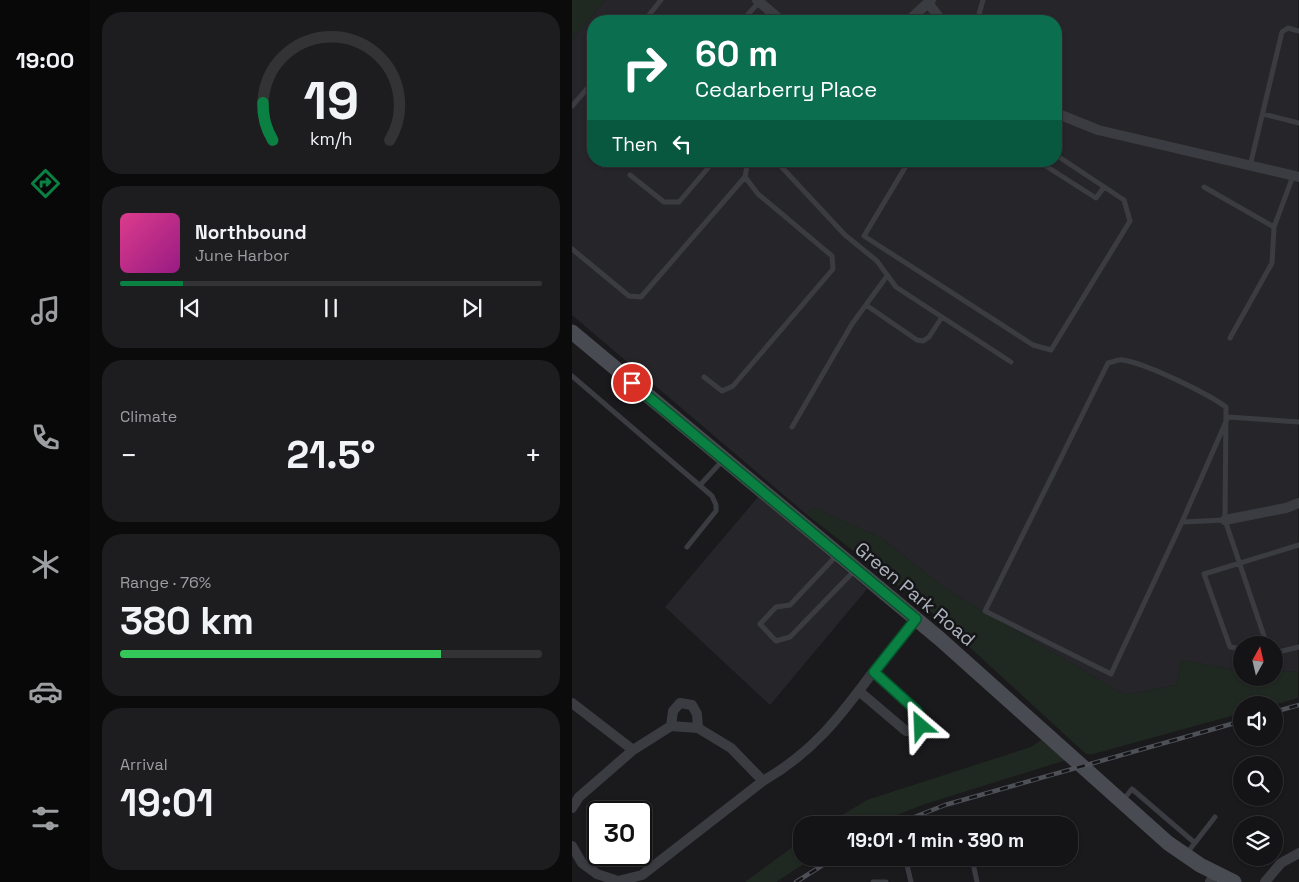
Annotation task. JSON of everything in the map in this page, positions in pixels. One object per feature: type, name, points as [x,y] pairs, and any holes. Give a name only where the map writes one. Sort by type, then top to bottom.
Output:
[{"type":"street","points":[[759,0],[775,15]]},
{"type":"street","points":[[915,15],[930,2],[938,15]]},
{"type":"street","points":[[1062,115],[1098,130],[1296,176]]},
{"type":"street","name":"Green Park Road","points":[[572,332],[916,619],[1153,830],[1213,878],[1234,882]]},
{"type":"street","points":[[1225,520],[1286,508],[1298,503]]},
{"type":"street","points":[[572,846],[582,863],[596,874],[618,882],[643,878],[763,781],[790,765],[812,746],[860,692],[916,619]]},
{"type":"street","points":[[860,692],[906,731],[916,732],[921,726],[921,718],[917,711],[874,672]]},
{"type":"street","points":[[572,703],[634,750]]},
{"type":"street","points":[[671,726],[673,711],[680,704],[692,705],[697,714],[698,728]]},
{"type":"street","points":[[572,808],[579,797],[634,750],[671,726],[698,728],[731,748],[763,781]]},
{"type":"street","points":[[1265,882],[1281,863],[1298,853]]},
{"type":"lane","points":[[649,15],[662,0]]},
{"type":"lane","points":[[747,15],[759,0]]},
{"type":"lane","points":[[980,15],[983,0]]},
{"type":"lane","points":[[1250,166],[1282,32],[1288,28],[1298,30]]},
{"type":"lane","points":[[572,106],[587,89]]},
{"type":"lane","points":[[1263,114],[1298,123]]},
{"type":"lane","points":[[905,167],[864,236],[1033,345],[1051,350],[1130,221],[1124,200],[1062,159]]},
{"type":"lane","points":[[630,174],[664,202],[679,202],[709,167]]},
{"type":"lane","points":[[572,249],[629,296],[641,297],[745,177],[747,167]]},
{"type":"lane","points":[[782,167],[845,235],[877,261],[896,287],[1011,362]]},
{"type":"lane","points":[[1047,167],[1096,198],[1104,187]]},
{"type":"lane","points":[[1230,338],[1272,263],[1274,228],[1296,176]]},
{"type":"lane","points":[[704,377],[722,391],[733,386],[834,269],[832,256],[758,194],[745,177]]},
{"type":"lane","points":[[1204,187],[1274,228]]},
{"type":"lane","points":[[792,427],[852,324],[887,276]]},
{"type":"lane","points":[[866,305],[917,340],[923,341],[929,337],[942,317]]},
{"type":"lane","points":[[1228,417],[1182,522],[1111,674],[986,611],[1108,363],[1121,360],[1140,365],[1215,399],[1226,407],[1228,417],[1225,520],[1264,636]]},
{"type":"lane","points":[[572,376],[701,484],[712,496],[716,505],[716,512],[687,547]]},
{"type":"lane","points":[[1228,417],[1298,422]]},
{"type":"lane","points":[[701,484],[723,459]]},
{"type":"lane","points":[[1182,522],[1225,520]]},
{"type":"lane","points":[[1233,648],[1230,647],[1204,574],[1298,545]]},
{"type":"lane","points":[[837,555],[790,605],[776,607],[760,624],[776,640],[790,637],[855,570]]},
{"type":"lane","points":[[1283,651],[1298,647]]},
{"type":"lane","points":[[1122,801],[1132,789],[1195,843]]},
{"type":"lane","points":[[1185,856],[1216,817]]},
{"type":"lane","points":[[907,866],[911,882]]},
{"type":"lane","points":[[974,866],[978,882]]},
{"type":"lane","points":[[873,882],[886,882]]},
{"type":"shaded area","points":[[572,0],[605,0],[593,15],[587,15],[587,22],[572,40]]},
{"type":"shaded area","points":[[605,0],[1298,0],[1298,671],[1283,672],[1283,636],[1233,636],[1233,669],[1181,660],[1176,685],[1125,695],[946,589],[880,537],[814,508],[806,514],[572,315],[572,40],[587,22],[587,167],[1062,167],[1062,15],[593,15]]},
{"type":"shaded area","points":[[758,497],[867,589],[770,705],[665,607]]},
{"type":"shaded area","points":[[814,508],[880,537],[946,589],[1125,695],[1176,685],[1181,660],[1233,669],[1233,686],[1283,686],[1283,672],[1298,671],[1298,698],[1283,702],[1283,696],[1233,696],[1233,715],[1093,754],[1086,754],[927,608],[806,514]]},
{"type":"shaded area","points":[[1041,740],[1066,760],[922,805],[894,816],[841,816],[867,800],[1031,747]]},
{"type":"shaded area","points":[[793,847],[793,866],[801,866],[776,882],[745,882]]},
{"type":"railway","points":[[1283,709],[1299,705]]},
{"type":"railway","points":[[917,816],[945,805],[1233,724]]},
{"type":"railway","points":[[796,882],[821,866]]},
{"type":"route","points":[[632,383],[916,619],[910,629],[874,672],[917,711],[921,718],[921,726]]}]
